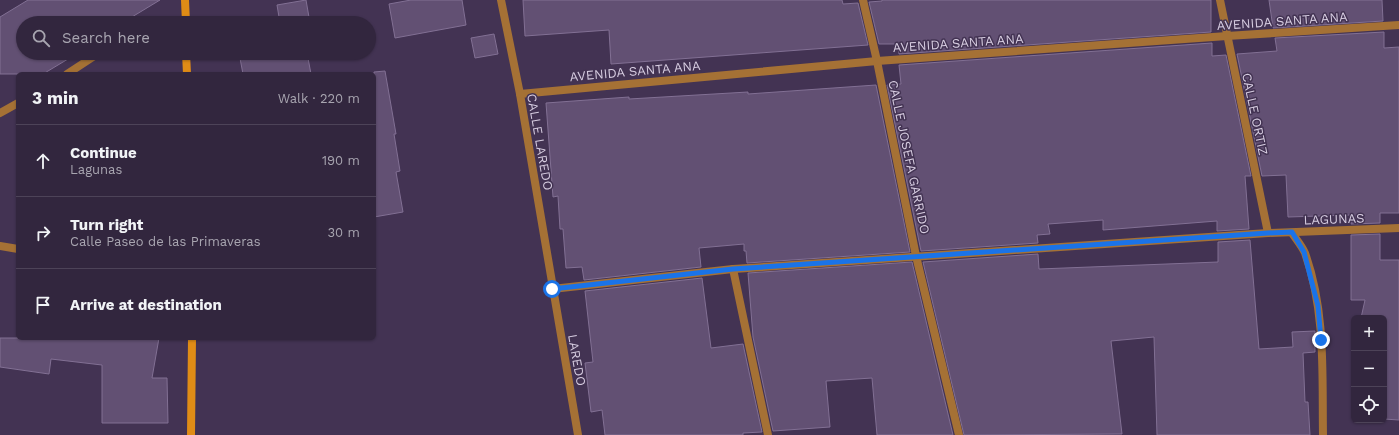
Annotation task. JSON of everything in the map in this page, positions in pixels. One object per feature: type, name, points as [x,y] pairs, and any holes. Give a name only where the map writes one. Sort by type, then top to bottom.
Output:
[{"type":"street","points":[[185,0],[186,16]]},
{"type":"street","name":"CALLE LAREDO","points":[[501,0],[520,94],[552,289]]},
{"type":"street","name":"CALLE JOSEFA GARRIDO","points":[[863,0],[877,61],[916,256],[959,435]]},
{"type":"street","name":"CALLE ORTIZ","points":[[1220,0],[1268,233]]},
{"type":"street","name":"AVENIDA SANTA ANA","points":[[520,94],[877,61],[1399,25]]},
{"type":"street","points":[[76,71],[91,60]]},
{"type":"street","points":[[186,60],[187,72]]},
{"type":"street","points":[[0,113],[16,104]]},
{"type":"street","name":"LAGUNAS","points":[[552,289],[733,269],[1268,233],[1399,228]]},
{"type":"street","points":[[1292,232],[1304,252],[1318,306],[1321,340],[1323,435]]},
{"type":"street","points":[[0,246],[16,249]]},
{"type":"street","points":[[733,269],[768,435]]},
{"type":"street","name":"LAREDO","points":[[552,289],[578,435]]},
{"type":"street","points":[[191,435],[192,340]]},
{"type":"building","points":[[28,0],[160,0],[134,16],[16,16],[16,60],[66,60],[46,72],[16,72],[16,74],[0,74],[0,17]]},
{"type":"building","points":[[306,0],[309,16],[279,16],[277,5]]},
{"type":"building","points":[[411,0],[462,0],[466,25],[395,38],[389,4]]},
{"type":"building","points":[[523,0],[842,0],[843,4],[858,3],[868,45],[611,64],[609,30],[525,36]]},
{"type":"building","points":[[882,0],[1211,0],[1211,32],[899,54],[898,44],[879,44],[869,2]]},
{"type":"building","points":[[1269,0],[1382,0],[1383,21],[1273,28]]},
{"type":"building","points":[[1384,32],[1384,48],[1399,47],[1399,213],[1380,213],[1380,223],[1351,224],[1351,215],[1288,217],[1286,175],[1262,176],[1237,54],[1277,51],[1275,38]]},
{"type":"building","points":[[494,34],[498,54],[475,58],[471,38]]},
{"type":"building","points":[[1212,43],[1212,56],[1226,55],[1251,176],[1245,176],[1249,229],[1217,231],[1217,221],[1103,230],[1103,220],[1048,224],[1050,234],[1037,235],[1038,243],[921,251],[887,85],[901,84],[899,65]]},
{"type":"building","points":[[240,60],[308,60],[311,72],[243,72]]},
{"type":"building","points":[[385,71],[396,134],[394,134],[400,171],[396,172],[403,212],[376,217],[376,72],[374,72]]},
{"type":"building","points":[[876,85],[910,252],[747,263],[744,244],[699,248],[701,267],[584,280],[582,267],[566,268],[563,229],[560,229],[558,196],[553,197],[546,103],[629,97],[629,99],[748,92],[748,94]]},
{"type":"building","points":[[1380,234],[1380,260],[1399,260],[1399,420],[1387,419],[1387,315],[1362,315],[1365,300],[1351,300],[1351,235]]},
{"type":"building","points":[[1250,240],[1259,349],[1293,347],[1292,332],[1315,331],[1315,352],[1303,353],[1305,402],[1308,402],[1310,435],[1157,435],[1154,337],[1111,341],[1122,434],[964,435],[923,262],[1038,254],[1039,269],[1218,262],[1218,242]]},
{"type":"building","points":[[912,262],[953,435],[877,435],[872,378],[826,381],[830,427],[773,431],[753,337],[748,273]]},
{"type":"building","points":[[702,278],[711,348],[743,344],[762,432],[743,433],[743,435],[605,435],[602,410],[591,412],[585,363],[593,362],[585,291]]},
{"type":"building","points":[[0,338],[16,338],[16,340],[159,340],[152,378],[167,378],[168,423],[102,423],[102,365],[51,359],[49,374],[0,367]]},
{"type":"route","points":[[552,289],[733,269],[1292,232],[1304,252],[1318,306],[1321,340]]}]
